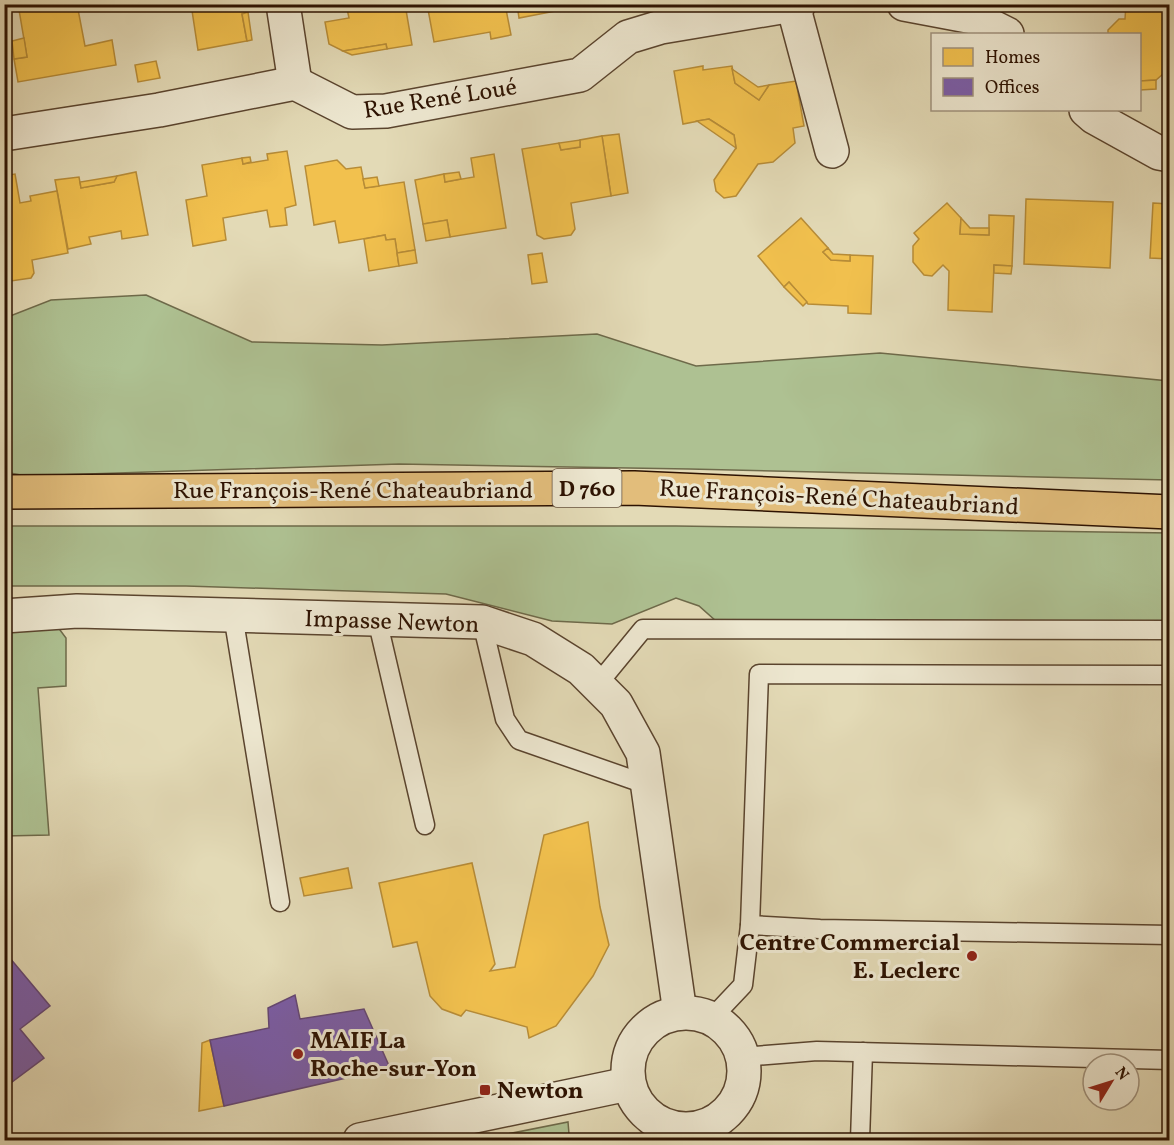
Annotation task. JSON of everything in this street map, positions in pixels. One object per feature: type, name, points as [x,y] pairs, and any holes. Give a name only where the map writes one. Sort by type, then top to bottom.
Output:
[{"type":"main road","name":"Rue François-René Chateaubriand","points":[[4,492],[634,488],[1170,512]]},
{"type":"street","points":[[4,134],[159,110],[295,83],[283,4]]},
{"type":"street","name":"Rue René Loué","points":[[295,83],[352,112],[387,111],[580,75],[628,37],[661,27],[799,4]]},
{"type":"street","points":[[904,4],[981,11],[1006,33]]},
{"type":"street","points":[[793,5],[832,151]]},
{"type":"street","points":[[1087,111],[1159,153],[1170,154]]},
{"type":"street","name":"Impasse Newton","points":[[4,616],[77,611],[482,622],[533,639],[581,669],[616,704],[643,753],[696,1016]]},
{"type":"street","points":[[696,1016],[725,1028],[736,1041],[742,1057],[744,1074],[741,1091],[732,1107],[719,1120],[687,1134],[658,1123],[644,1113],[634,1100],[628,1084],[627,1064],[633,1045],[645,1029],[661,1018],[696,1016]]},
{"type":"street","points":[[360,1140],[628,1084]]},
{"type":"lane","points":[[233,615],[280,902]]},
{"type":"lane","points":[[377,619],[425,825]]},
{"type":"lane","points":[[482,622],[505,719],[519,740],[648,785]]},
{"type":"lane","points":[[597,685],[643,630],[1170,630]]},
{"type":"lane","points":[[696,1016],[743,985],[750,925],[759,674],[1170,675]]},
{"type":"lane","points":[[750,925],[820,929],[1170,935]]},
{"type":"lane","points":[[742,1057],[817,1051],[1170,1060]]},
{"type":"lane","points":[[860,1140],[863,1052]]},
{"type":"green space","points":[[146,295],[252,342],[382,345],[597,334],[696,366],[880,353],[1169,381],[1169,480],[399,464],[26,476],[5,472],[5,318],[51,300]]},
{"type":"green space","points":[[5,526],[676,526],[1170,533],[1169,634],[951,627],[842,639],[734,637],[699,606],[676,598],[612,624],[552,621],[446,594],[186,586],[5,586]]},
{"type":"green space","points":[[57,626],[66,638],[66,686],[38,688],[49,835],[5,836],[5,629]]},
{"type":"green space","points":[[568,1122],[569,1134],[537,1140],[477,1140]]},
{"type":"building: Homes","points":[[18,4],[77,4],[85,46],[112,40],[116,65],[18,82],[14,59],[27,57]]},
{"type":"building: Homes","points":[[191,4],[247,4],[248,12],[242,14],[247,41],[198,50]]},
{"type":"building: Homes","points":[[346,4],[405,4],[412,45],[387,49],[386,44],[343,51],[329,44],[325,22],[349,18]]},
{"type":"building: Homes","points":[[427,4],[505,4],[511,35],[491,39],[490,32],[434,42]]},
{"type":"building: Homes","points":[[517,4],[560,4],[561,10],[519,18]]},
{"type":"building: Homes","points":[[568,4],[569,9],[561,10],[560,5]]},
{"type":"building: Homes","points":[[1126,4],[1170,4],[1170,68],[1156,80],[1141,81],[1141,33],[1108,33],[1108,30],[1119,19],[1125,19]]},
{"type":"building: Homes","points":[[248,12],[252,40],[247,41],[242,14]]},
{"type":"building: Homes","points":[[24,38],[27,57],[14,59],[12,41]]},
{"type":"building: Homes","points":[[386,44],[387,49],[352,55],[343,51]]},
{"type":"building: Homes","points":[[156,61],[160,78],[138,82],[135,65]]},
{"type":"building: Homes","points":[[703,66],[703,70],[732,66],[735,83],[759,100],[769,85],[796,81],[804,126],[793,128],[795,143],[773,162],[758,164],[736,196],[724,198],[716,191],[714,180],[736,148],[734,135],[709,119],[683,124],[674,71]]},
{"type":"building: Homes","points":[[732,69],[758,87],[769,85],[759,100],[735,83]]},
{"type":"building: Homes","points":[[1156,80],[1156,89],[1141,90],[1141,81]]},
{"type":"building: Homes","points":[[709,119],[734,135],[736,148],[697,121]]},
{"type":"building: Homes","points":[[619,134],[628,193],[611,196],[602,136]]},
{"type":"building: Homes","points":[[602,136],[611,196],[571,203],[575,229],[571,235],[544,239],[537,235],[522,149],[559,143],[561,150],[580,147],[580,140]]},
{"type":"building: Homes","points":[[580,140],[580,147],[561,150],[559,143]]},
{"type":"building: Homes","points":[[287,151],[296,205],[285,208],[287,225],[270,227],[267,210],[223,218],[226,240],[193,246],[186,200],[207,196],[202,165],[242,158],[243,164],[268,160],[267,154]]},
{"type":"building: Homes","points":[[494,154],[506,228],[450,237],[447,220],[423,224],[415,180],[444,174],[445,182],[474,177],[471,158]]},
{"type":"building: Homes","points":[[250,157],[251,162],[243,164],[242,158]]},
{"type":"building: Homes","points":[[337,160],[346,169],[361,167],[365,188],[404,182],[415,250],[397,253],[395,239],[386,240],[385,235],[339,243],[335,221],[314,225],[305,166]]},
{"type":"building: Homes","points":[[136,172],[148,235],[122,239],[121,231],[89,237],[91,244],[68,249],[55,180],[79,177],[81,188],[114,182],[117,176]]},
{"type":"building: Homes","points":[[459,172],[461,179],[445,182],[444,174]]},
{"type":"building: Homes","points":[[15,174],[20,203],[31,201],[30,196],[57,191],[68,253],[32,260],[34,273],[31,278],[4,282],[4,176]]},
{"type":"building: Homes","points":[[117,176],[114,182],[81,188],[80,182]]},
{"type":"building: Homes","points":[[377,177],[379,186],[365,188],[363,179]]},
{"type":"building: Homes","points":[[1026,199],[1113,202],[1110,268],[1024,264]]},
{"type":"building: Homes","points":[[947,203],[961,218],[960,234],[989,235],[989,215],[1014,216],[1012,266],[994,265],[992,312],[948,310],[949,271],[943,265],[932,276],[924,275],[913,262],[913,246],[919,239],[914,233]]},
{"type":"building: Homes","points":[[1153,203],[1170,204],[1170,259],[1150,258]]},
{"type":"building: Homes","points":[[801,218],[828,248],[823,252],[831,260],[850,261],[850,255],[873,256],[871,314],[848,313],[848,306],[808,304],[789,282],[784,287],[758,256]]},
{"type":"building: Homes","points":[[961,218],[970,228],[989,228],[989,235],[960,234]]},
{"type":"building: Homes","points":[[447,220],[450,237],[426,241],[423,224]]},
{"type":"building: Homes","points":[[385,235],[386,240],[395,239],[399,266],[369,271],[364,239]]},
{"type":"building: Homes","points":[[828,248],[833,254],[850,255],[850,261],[831,260],[823,252]]},
{"type":"building: Homes","points":[[415,250],[417,263],[399,266],[397,253]]},
{"type":"building: Homes","points":[[542,253],[547,282],[532,284],[528,255]]},
{"type":"building: Homes","points":[[994,265],[1012,266],[1011,274],[994,273]]},
{"type":"building: Homes","points":[[789,282],[807,302],[803,306],[784,287]]},
{"type":"building: Homes","points":[[588,822],[600,907],[609,945],[593,976],[556,1026],[529,1038],[527,1027],[466,1010],[461,1016],[442,1009],[430,996],[417,942],[393,947],[379,883],[472,863],[495,964],[490,971],[515,967],[544,835]]},
{"type":"building: Homes","points":[[348,868],[352,888],[304,896],[300,878]]},
{"type":"building: Homes","points":[[210,1040],[224,1106],[199,1111],[202,1043]]},
{"type":"building: Offices","points":[[4,951],[50,1006],[20,1029],[44,1058],[4,1088]]},
{"type":"building: Offices","name":"MAIF La Roche-sur-Yon","points":[[295,995],[300,1019],[364,1009],[390,1068],[224,1106],[210,1040],[269,1028],[268,1008]]},
{"type":"place","name":"Centre Commercial E. Leclerc","points":[[972,956]]},
{"type":"place","name":"MAIF La Roche-sur-Yon","points":[[298,1054]]},
{"type":"place","name":"Newton","points":[[485,1090]]}]
